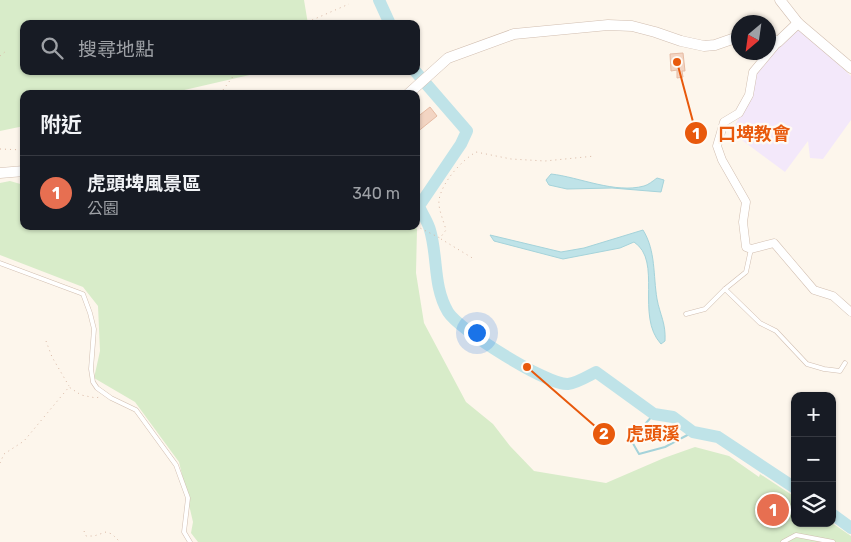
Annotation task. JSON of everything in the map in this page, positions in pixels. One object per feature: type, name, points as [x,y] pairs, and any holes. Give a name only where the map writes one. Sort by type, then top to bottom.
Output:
[{"type":"street","points":[[780,0],[798,23],[851,68]]},
{"type":"street","points":[[776,38],[798,23]]},
{"type":"street","points":[[412,90],[448,58],[514,34],[608,25],[632,26],[704,46],[715,45],[731,39]]},
{"type":"street","points":[[760,60],[753,72],[749,95],[739,113],[724,122],[717,146],[722,160],[746,202],[743,222],[746,247],[751,249],[774,243],[814,290],[832,296],[851,312]]},
{"type":"street","points":[[0,173],[20,171]]},
{"type":"lane","points":[[686,314],[705,309],[746,272],[751,249]]},
{"type":"lane","points":[[0,263],[83,294],[94,329],[92,382],[104,394],[136,410],[176,465],[188,498],[184,532],[190,542]]},
{"type":"lane","points":[[725,289],[760,324],[776,331],[807,364],[824,370],[840,371],[845,363]]},
{"type":"lane","points":[[783,542],[796,535],[833,542]]},
{"type":"path","points":[[313,20],[350,4]]},
{"type":"path","points":[[0,56],[6,50]]},
{"type":"path","points":[[223,90],[234,75]]},
{"type":"path","points":[[0,150],[20,150]]},
{"type":"path","points":[[440,238],[446,230],[438,201],[445,184],[460,164],[476,152],[511,159],[545,161],[595,156]]},
{"type":"path","points":[[420,228],[474,259]]},
{"type":"path","points":[[46,341],[52,357],[69,387],[81,395],[96,398],[104,394]]},
{"type":"path","points":[[0,462],[4,454],[24,442],[69,387]]},
{"type":"path","points":[[84,531],[86,536],[94,536],[106,532],[112,534],[120,542]]},
{"type":"shaded area","points":[[794,30],[804,32],[851,76],[851,120],[823,159],[810,158],[808,141],[785,172],[731,132],[749,100],[755,74],[767,60],[776,60],[776,50]]},
{"type":"green space","points":[[0,0],[304,0],[307,20],[20,20],[20,75],[250,75],[184,90],[20,90],[20,127],[0,131]]},
{"type":"green space","points":[[10,181],[20,184],[20,230],[417,230],[416,273],[424,323],[466,402],[493,424],[510,446],[534,471],[606,483],[695,447],[729,456],[759,477],[760,474],[791,494],[791,527],[836,526],[851,536],[851,542],[198,542],[191,533],[193,522],[179,462],[135,402],[94,378],[100,351],[98,306],[83,287],[0,255],[0,183]]},
{"type":"water","points":[[551,174],[621,188],[644,186],[657,178],[664,180],[661,192],[612,188],[567,189],[549,185],[546,180]]},
{"type":"water","points":[[643,230],[652,255],[657,299],[665,329],[665,341],[661,344],[654,332],[650,319],[647,262],[642,251],[634,242],[620,248],[563,259],[494,241],[490,235],[561,252],[584,248]]},
{"type":"building","points":[[683,53],[685,71],[682,71],[683,77],[677,78],[677,70],[671,71],[670,54]]},
{"type":"building","points":[[430,107],[437,116],[420,130],[420,115]]},
{"type":"waterway","points":[[379,0],[388,20]]},
{"type":"waterway","points":[[418,75],[467,131],[461,144],[420,205]]},
{"type":"waterway","points":[[420,208],[430,230],[443,302],[448,312],[468,331],[504,355],[557,382],[568,384],[596,372],[654,414],[673,417],[693,432],[718,437],[791,485]]},
{"type":"waterway","points":[[654,414],[631,440],[639,454],[665,447],[693,432]]},
{"type":"waterway","points":[[836,517],[851,528]]},
{"type":"place","name":"口埤教會","points":[[677,62]]},
{"type":"place","name":"虎頭溪","points":[[527,367]]},
{"type":"place","name":"虎頭埤風景區","points":[[773,510]]}]
